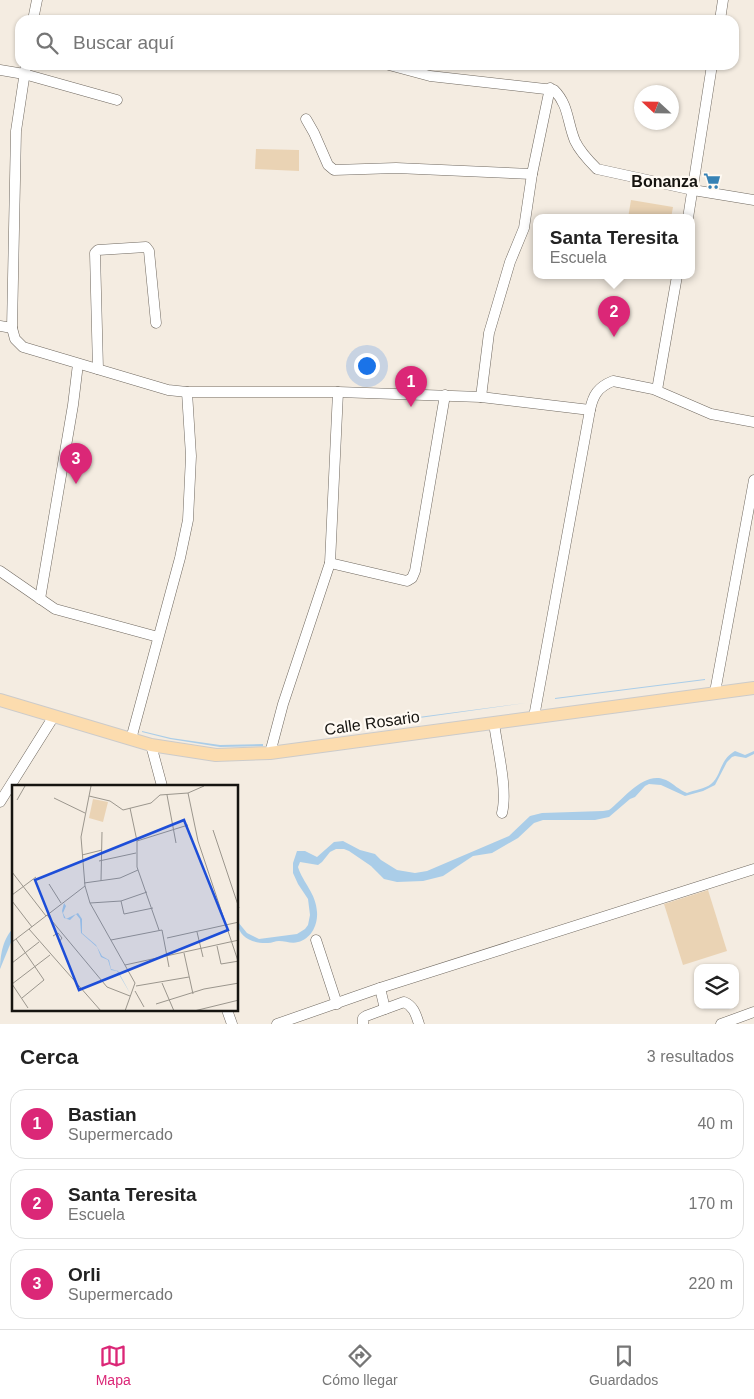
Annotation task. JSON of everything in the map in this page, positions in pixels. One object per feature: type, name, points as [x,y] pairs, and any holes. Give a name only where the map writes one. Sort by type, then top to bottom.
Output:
[{"type":"main road","name":"Calle Rosario","points":[[0,700],[151,745],[216,755],[270,753],[754,688]]},
{"type":"street","points":[[34,15],[37,0]]},
{"type":"street","points":[[721,15],[723,0]]},
{"type":"street","points":[[0,70],[25,70],[117,100]]},
{"type":"street","points":[[25,70],[16,131],[12,328],[15,339],[23,348],[168,390],[187,392],[338,392],[445,395],[481,397],[590,410]]},
{"type":"street","points":[[408,70],[430,76],[550,88],[562,98],[576,144],[597,170],[692,190],[754,200]]},
{"type":"street","points":[[689,214],[711,70]]},
{"type":"street","points":[[481,397],[489,334],[510,262],[524,228],[532,174],[550,88]]},
{"type":"street","points":[[306,119],[328,165],[334,170],[396,168],[532,174]]},
{"type":"street","points":[[98,369],[95,253],[98,250],[146,247],[149,251],[156,323]]},
{"type":"street","points":[[657,390],[677,279]]},
{"type":"street","points":[[0,326],[12,328]]},
{"type":"street","points":[[40,599],[78,364]]},
{"type":"street","points":[[534,717],[590,410],[597,390],[612,381],[657,390],[711,414],[754,422]]},
{"type":"street","points":[[132,738],[180,558],[188,520],[192,456],[187,392]]},
{"type":"street","points":[[270,753],[283,704],[330,563],[338,392]]},
{"type":"street","points":[[330,563],[407,580],[412,578],[415,571],[445,395]]},
{"type":"street","points":[[715,692],[754,480]]},
{"type":"street","points":[[0,571],[55,608],[158,638]]},
{"type":"street","points":[[0,802],[54,716]]},
{"type":"street","points":[[494,723],[504,790],[502,813]]},
{"type":"street","points":[[151,745],[162,785]]},
{"type":"street","points":[[277,1024],[380,988],[754,869]]},
{"type":"street","points":[[316,940],[337,1004]]},
{"type":"street","points":[[380,988],[386,1009]]},
{"type":"street","points":[[363,1024],[363,1018],[366,1016],[404,1002],[414,1009],[419,1024]]},
{"type":"street","points":[[228,1012],[232,1024]]},
{"type":"street","points":[[722,1024],[754,1012]]},
{"type":"shaded area","points":[[256,149],[299,150],[299,171],[255,169]]},
{"type":"shaded area","points":[[631,200],[673,207],[672,214],[629,214]]},
{"type":"shaded area","points":[[708,890],[727,951],[683,965],[664,904]]},
{"type":"water","points":[[705,680],[555,699],[555,698]]},
{"type":"water","points":[[526,703],[412,719],[398,726],[398,724],[411,718]]},
{"type":"water","points":[[142,731],[171,738],[220,745],[263,744],[263,746],[220,747],[170,739]]},
{"type":"water","points":[[735,751],[745,755],[754,751],[754,754],[746,758],[732,757],[727,762],[715,785],[703,791],[685,796],[661,785],[649,784],[609,817],[595,820],[543,820],[534,823],[518,838],[492,853],[473,856],[443,876],[423,881],[397,882],[384,879],[371,866],[349,851],[336,849],[330,852],[318,865],[300,862],[298,867],[312,894],[317,912],[315,926],[307,938],[296,943],[279,941],[257,942],[247,939],[239,930],[239,923],[247,933],[259,939],[297,934],[308,925],[310,915],[308,899],[293,873],[293,863],[297,851],[305,851],[317,857],[334,842],[343,841],[360,850],[375,854],[397,870],[415,873],[427,871],[509,836],[530,816],[542,813],[609,810],[635,787],[650,779],[666,780],[687,793],[706,787],[715,780],[723,763]]},
{"type":"water","points":[[12,930],[12,940],[0,969],[2,953]]},
{"type":"place","name":"Bonanza","points":[[712,181]]},
{"type":"place","name":"Santa Teresita","points":[[614,337]]},
{"type":"place","name":"Bastian","points":[[411,407]]},
{"type":"place","name":"Orli","points":[[76,484]]}]
